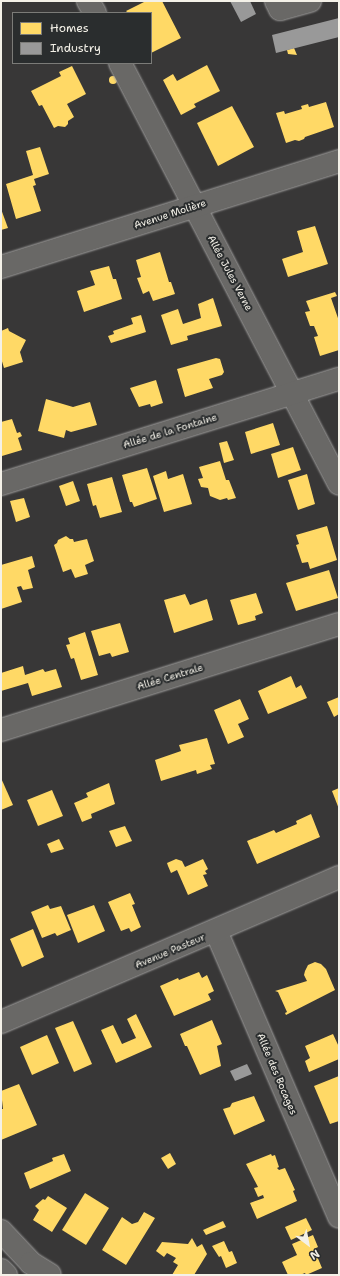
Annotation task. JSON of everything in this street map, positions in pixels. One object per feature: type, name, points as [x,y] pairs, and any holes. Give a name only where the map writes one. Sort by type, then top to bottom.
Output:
[{"type":"street","points":[[88,1],[94,12]]},
{"type":"street","points":[[276,1],[280,9],[310,1]]},
{"type":"street","name":"Allée Jules Verne","points":[[121,64],[194,206],[294,393],[339,483]]},
{"type":"street","name":"Avenue Molière","points":[[1,267],[339,161]]},
{"type":"street","name":"Allée de la Fontaine","points":[[1,484],[339,379]]},
{"type":"street","name":"Allée Centrale","points":[[1,730],[339,624]]},
{"type":"street","name":"Avenue Pasteur","points":[[1,1022],[339,878]]},
{"type":"street","name":"Allée des Bocages","points":[[216,931],[339,1217]]},
{"type":"street","points":[[1,1231],[15,1248],[25,1269],[50,1275]]},
{"type":"street","points":[[1,1270],[6,1275]]},
{"type":"building: Homes","points":[[146,1],[162,1],[181,38],[152,52],[152,12],[126,11]]},
{"type":"building: Homes","points":[[294,48],[297,55],[288,54],[287,50]]},
{"type":"building: Homes","points":[[207,65],[220,91],[194,104],[196,107],[181,115],[163,80],[173,74],[177,81]]},
{"type":"building: Homes","points":[[72,66],[86,94],[67,104],[74,117],[68,121],[68,124],[65,127],[58,126],[54,128],[42,105],[39,106],[31,91],[61,76],[59,72]]},
{"type":"building: Homes","points":[[113,76],[116,77],[116,83],[113,84],[110,83],[109,80],[110,77]]},
{"type":"building: Homes","points":[[326,102],[334,127],[305,137],[299,141],[295,140],[286,143],[276,113],[284,111],[285,114],[302,109],[301,106],[308,104],[309,107]]},
{"type":"building: Homes","points":[[232,106],[254,147],[218,166],[197,123]]},
{"type":"building: Homes","points":[[40,147],[49,174],[34,179],[36,185],[33,186],[41,211],[16,219],[6,184],[33,175],[26,151]]},
{"type":"building: Homes","points":[[1,209],[8,228],[1,230]]},
{"type":"building: Homes","points":[[315,226],[328,264],[288,277],[282,259],[303,252],[297,231]]},
{"type":"building: Homes","points":[[160,252],[169,282],[171,282],[175,294],[153,301],[149,291],[143,294],[137,278],[141,277],[136,260]]},
{"type":"building: Homes","points":[[109,266],[113,279],[116,279],[122,299],[84,312],[77,291],[95,285],[90,271]]},
{"type":"building: Homes","points":[[335,292],[337,296],[331,298],[339,321],[339,350],[320,356],[314,337],[318,336],[314,326],[310,326],[305,312],[310,311],[306,301]]},
{"type":"building: Homes","points":[[213,298],[222,326],[187,336],[188,340],[171,345],[161,315],[178,309],[183,324],[201,318],[198,304]]},
{"type":"building: Homes","points":[[141,315],[146,332],[111,343],[108,336],[114,334],[113,331],[133,324],[131,318]]},
{"type":"building: Homes","points":[[8,328],[9,331],[26,340],[20,352],[23,362],[4,368],[1,358],[1,331]]},
{"type":"building: Homes","points":[[216,358],[220,359],[224,372],[222,375],[209,379],[213,388],[185,397],[177,369]]},
{"type":"building: Homes","points":[[156,380],[163,403],[151,407],[150,404],[139,407],[130,388]]},
{"type":"building: Homes","points":[[46,399],[73,407],[90,402],[97,425],[71,432],[66,430],[64,438],[38,431]]},
{"type":"building: Homes","points":[[12,419],[17,433],[20,432],[22,436],[18,438],[22,450],[2,456],[1,422]]},
{"type":"building: Homes","points":[[273,423],[280,445],[251,454],[245,432]]},
{"type":"building: Homes","points":[[227,441],[234,460],[224,463],[219,443]]},
{"type":"building: Homes","points":[[293,447],[301,470],[278,478],[271,454]]},
{"type":"building: Homes","points":[[220,461],[226,480],[229,480],[236,498],[220,500],[210,496],[208,488],[201,487],[198,479],[203,478],[199,467]]},
{"type":"building: Homes","points":[[147,468],[157,499],[134,507],[132,502],[130,502],[122,475]]},
{"type":"building: Homes","points":[[166,471],[168,479],[183,474],[192,504],[164,512],[153,476]]},
{"type":"building: Homes","points":[[307,474],[315,504],[298,510],[288,480]]},
{"type":"building: Homes","points":[[112,477],[122,512],[100,518],[96,505],[93,506],[87,484]]},
{"type":"building: Homes","points":[[73,481],[80,501],[66,506],[59,486]]},
{"type":"building: Homes","points":[[24,498],[30,517],[16,522],[10,501]]},
{"type":"building: Homes","points":[[327,526],[337,560],[310,569],[308,562],[302,563],[296,545],[299,544],[296,535]]},
{"type":"building: Homes","points":[[66,536],[73,539],[74,542],[87,539],[94,561],[85,565],[88,574],[75,578],[71,569],[63,572],[54,545],[58,540]]},
{"type":"building: Homes","points":[[32,556],[35,567],[28,570],[33,588],[23,590],[21,586],[17,587],[22,602],[1,609],[1,565]]},
{"type":"building: Homes","points":[[329,570],[338,598],[296,611],[286,583]]},
{"type":"building: Homes","points":[[256,593],[263,613],[255,616],[256,620],[238,625],[230,600]]},
{"type":"building: Homes","points":[[185,594],[190,605],[207,599],[213,620],[174,633],[164,600]]},
{"type":"building: Homes","points":[[120,623],[129,652],[112,657],[110,653],[99,656],[91,631]]},
{"type":"building: Homes","points":[[85,632],[98,675],[81,680],[74,658],[71,659],[66,645],[70,644],[68,638]]},
{"type":"building: Homes","points":[[23,666],[25,675],[43,669],[45,672],[56,669],[62,687],[32,696],[28,683],[1,691],[1,673]]},
{"type":"building: Homes","points":[[291,676],[296,688],[301,685],[307,698],[268,714],[258,691]]},
{"type":"building: Homes","points":[[339,697],[339,714],[334,717],[327,702]]},
{"type":"building: Homes","points":[[240,699],[249,719],[238,724],[244,737],[228,744],[214,710]]},
{"type":"building: Homes","points":[[207,738],[215,764],[210,765],[212,769],[197,774],[196,770],[161,781],[155,760],[181,751],[179,745]]},
{"type":"building: Homes","points":[[1,778],[13,805],[1,810]]},
{"type":"building: Homes","points":[[109,783],[115,804],[91,814],[92,818],[82,822],[74,803],[88,797],[86,793]]},
{"type":"building: Homes","points":[[339,788],[339,809],[332,791]]},
{"type":"building: Homes","points":[[52,790],[63,816],[38,826],[27,800]]},
{"type":"building: Homes","points":[[311,814],[320,837],[257,864],[247,841],[274,830],[276,833],[297,824],[296,821]]},
{"type":"building: Homes","points":[[125,826],[132,841],[116,847],[109,831]]},
{"type":"building: Homes","points":[[59,839],[64,849],[51,853],[47,844]]},
{"type":"building: Homes","points":[[176,859],[182,861],[185,867],[203,859],[208,869],[205,871],[207,874],[203,875],[208,886],[188,895],[177,870],[171,873],[167,863]]},
{"type":"building: Homes","points":[[130,893],[135,904],[132,905],[141,927],[131,932],[129,928],[121,931],[108,902]]},
{"type":"building: Homes","points":[[48,905],[50,909],[61,906],[71,930],[57,936],[55,933],[42,938],[31,912]]},
{"type":"building: Homes","points":[[94,905],[105,931],[78,943],[67,915]]},
{"type":"building: Homes","points":[[33,929],[44,957],[22,967],[10,939]]},
{"type":"building: Homes","points":[[315,962],[321,964],[326,969],[335,990],[286,1015],[285,1013],[287,1012],[278,992],[275,991],[307,981],[304,975],[305,971],[308,965]]},
{"type":"building: Homes","points":[[199,972],[202,978],[207,975],[214,991],[208,994],[211,1000],[174,1016],[160,986],[178,978],[179,980]]},
{"type":"building: Homes","points":[[136,1014],[152,1047],[116,1063],[101,1030],[113,1025],[122,1044],[136,1038],[127,1019]]},
{"type":"building: Homes","points":[[212,1020],[222,1044],[217,1046],[221,1066],[200,1075],[180,1034]]},
{"type":"building: Homes","points":[[73,1021],[92,1064],[74,1072],[55,1028]]},
{"type":"building: Homes","points":[[333,1034],[339,1047],[339,1059],[309,1072],[305,1061],[310,1058],[305,1046]]},
{"type":"building: Homes","points":[[47,1035],[59,1063],[32,1075],[20,1047]]},
{"type":"building: Homes","points":[[339,1076],[339,1121],[330,1124],[314,1086]]},
{"type":"building: Homes","points":[[19,1084],[37,1125],[1,1140],[1,1109],[3,1109],[1,1091]]},
{"type":"building: Homes","points":[[254,1096],[265,1121],[234,1135],[223,1109],[230,1107],[232,1103]]},
{"type":"building: Homes","points":[[170,1153],[176,1164],[168,1169],[161,1158]]},
{"type":"building: Homes","points":[[64,1154],[71,1171],[30,1189],[24,1173],[53,1161],[52,1158]]},
{"type":"building: Homes","points":[[271,1154],[272,1156],[275,1155],[279,1167],[277,1168],[279,1170],[285,1168],[295,1190],[293,1191],[297,1201],[257,1219],[250,1203],[264,1198],[263,1195],[258,1197],[254,1188],[258,1187],[246,1164]]},
{"type":"building: Homes","points":[[85,1193],[109,1208],[86,1245],[62,1230]]},
{"type":"building: Homes","points":[[48,1196],[67,1208],[52,1232],[33,1220],[39,1210],[35,1206],[43,1199],[45,1200]]},
{"type":"building: Homes","points":[[144,1212],[155,1218],[126,1265],[102,1250],[122,1217],[132,1224],[138,1222]]},
{"type":"building: Homes","points":[[306,1218],[312,1230],[291,1240],[285,1227]]},
{"type":"building: Homes","points":[[223,1221],[226,1227],[206,1235],[203,1230]]},
{"type":"building: Homes","points":[[313,1235],[318,1247],[314,1249],[322,1268],[306,1275],[305,1273],[300,1275],[288,1275],[282,1262],[297,1255],[292,1244]]},
{"type":"building: Homes","points":[[192,1238],[197,1247],[202,1244],[207,1254],[194,1275],[172,1275],[178,1265],[173,1262],[176,1258],[167,1253],[164,1257],[156,1251],[162,1242],[188,1244]]},
{"type":"building: Homes","points":[[224,1241],[229,1252],[232,1251],[237,1263],[226,1268],[221,1256],[219,1257],[212,1246]]},
{"type":"building: Industry","points":[[230,1],[250,1],[256,14],[241,22]]},
{"type":"building: Industry","points":[[339,18],[339,37],[276,53],[272,35]]},
{"type":"building: Industry","points":[[247,1064],[252,1074],[235,1081],[230,1071]]}]
